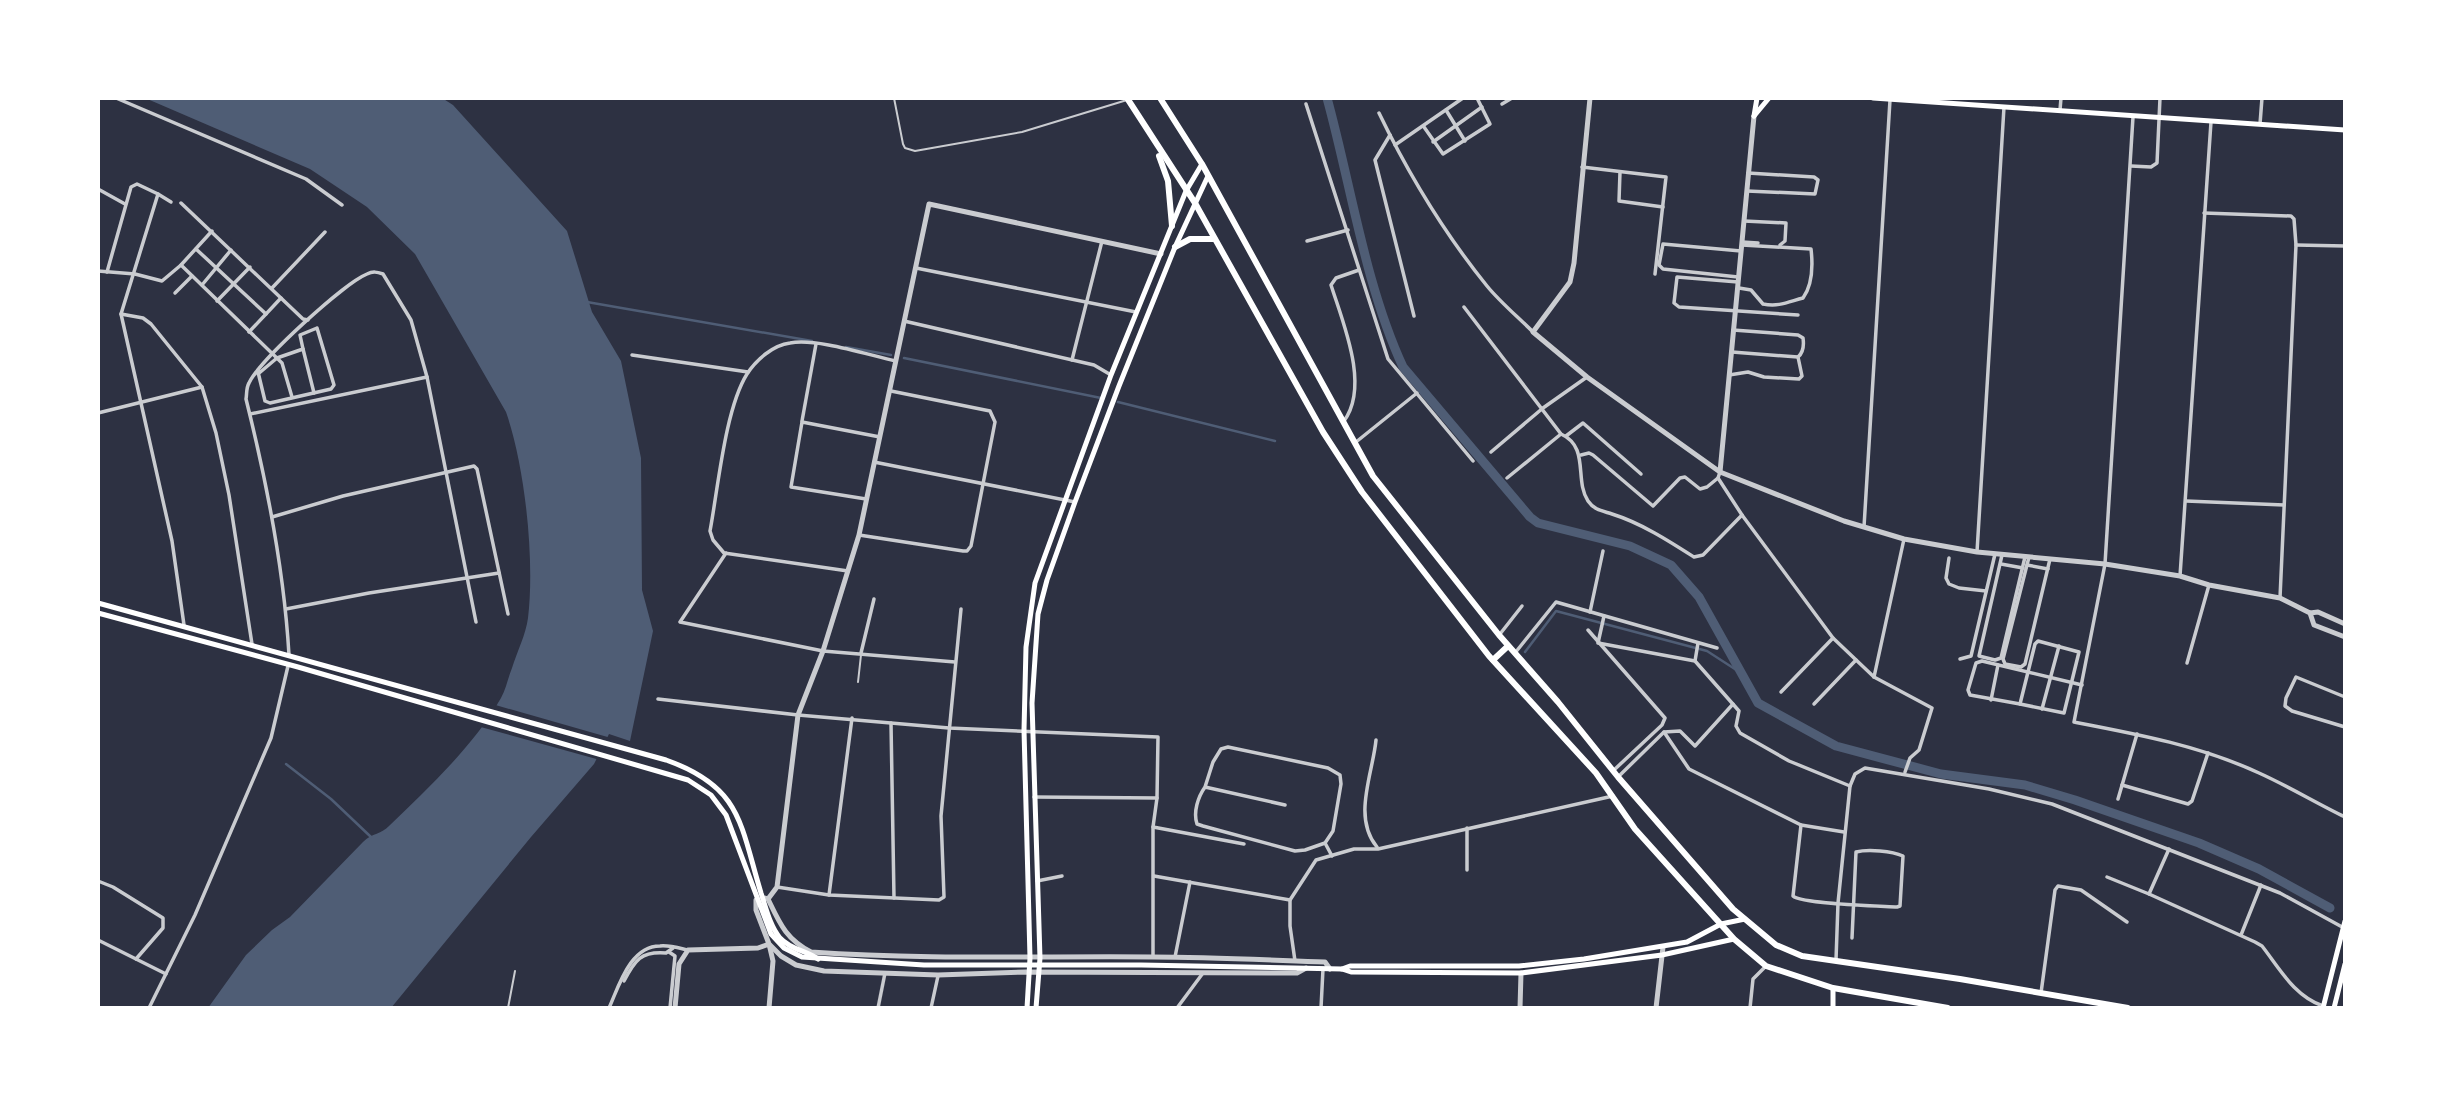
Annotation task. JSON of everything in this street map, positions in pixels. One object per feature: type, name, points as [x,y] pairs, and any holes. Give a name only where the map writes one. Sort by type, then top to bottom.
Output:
[{"type":"main road","points":[[1160,98],[1202,164],[1373,476],[1499,635],[1615,774],[1745,919],[1776,945],[1802,956],[2041,993],[2081,1000],[2092,1005],[2128,1008]]},
{"type":"main road","points":[[1754,116],[1757,98]]},
{"type":"main road","points":[[1754,116],[1769,98]]},
{"type":"main road","points":[[1873,98],[1958,101],[2133,117],[2345,130]]},
{"type":"main road","points":[[1128,99],[1195,203],[1323,432],[1358,486],[1493,660],[1595,773],[1635,829],[1734,939],[1766,965],[1833,988],[1948,1008]]},
{"type":"main road","points":[[1156,146],[1168,181],[1172,226]]},
{"type":"main road","points":[[1027,1008],[1024,730],[1026,647],[1035,583],[1136,312],[1186,191],[1202,164]]},
{"type":"main road","points":[[1036,1008],[1042,958],[1034,797],[1034,656],[1038,614],[1074,502],[1175,247],[1208,176]]},
{"type":"main road","points":[[1175,247],[1190,239],[1213,239]]},
{"type":"main road","points":[[98,603],[301,657],[648,755],[694,771],[723,793],[741,825],[770,926],[785,943],[818,958],[924,964],[1141,965],[1342,969],[1351,972],[1521,973],[1662,955],[1734,939]]},
{"type":"main road","points":[[98,613],[298,667],[688,780],[703,788],[726,815],[762,899]]},
{"type":"main road","points":[[1493,660],[1508,646]]},
{"type":"main road","points":[[1342,969],[1350,966],[1519,966],[1584,959],[1687,942],[1721,924],[1745,919]]},
{"type":"main road","points":[[2323,1007],[2345,921]]},
{"type":"main road","points":[[2334,1008],[2345,964]]},
{"type":"main road","points":[[1833,988],[1833,1008]]},
{"type":"main road","points":[[2080,1008],[2081,1000]]},
{"type":"street","points":[[116,98],[306,179],[342,205]]},
{"type":"street","points":[[1395,145],[1462,98]]},
{"type":"street","points":[[1424,127],[1443,155],[1490,124],[1477,98]]},
{"type":"street","points":[[1502,104],[1512,98]]},
{"type":"street","points":[[1533,332],[1570,282],[1590,98]]},
{"type":"street","points":[[2060,111],[2061,98]]},
{"type":"street","points":[[2130,166],[2151,167],[2157,163],[2160,98]]},
{"type":"street","points":[[2260,124],[2262,98]]},
{"type":"street","points":[[1864,527],[1890,100]]},
{"type":"street","points":[[1306,104],[1388,359],[1473,461]]},
{"type":"street","points":[[1433,142],[1482,107]]},
{"type":"street","points":[[1977,552],[2004,107]]},
{"type":"street","points":[[1446,110],[1465,141]]},
{"type":"street","points":[[1379,113],[1440,221],[1488,288],[1533,332],[1587,377],[1719,475],[1904,539],[1977,552],[2105,564],[2180,576],[2209,585],[2280,598],[2310,613],[2318,612],[2345,624]]},
{"type":"street","points":[[1754,116],[1719,475],[1742,515],[1833,638],[1874,677],[1932,708],[1919,750],[1910,758],[1905,772]]},
{"type":"street","points":[[2133,117],[2105,564],[2074,722],[2137,734],[2208,753],[2260,773],[2345,817]]},
{"type":"street","points":[[2180,576],[2211,122]]},
{"type":"street","points":[[1390,135],[1375,160],[1414,316]]},
{"type":"street","points":[[1583,167],[1666,177],[1655,274]]},
{"type":"street","points":[[1620,172],[1619,201],[1664,207]]},
{"type":"street","points":[[1747,191],[1815,194],[1818,180],[1814,177],[1748,173]]},
{"type":"street","points":[[107,272],[131,187],[137,184],[171,202]]},
{"type":"street","points":[[98,189],[125,204]]},
{"type":"street","points":[[158,194],[121,314],[172,541],[184,625]]},
{"type":"street","points":[[181,203],[303,319],[308,320]]},
{"type":"street","points":[[769,1008],[773,961],[755,909],[762,899],[777,887],[797,715],[823,651],[859,535],[929,204],[1161,254]]},
{"type":"street","points":[[2204,213],[2291,216],[2294,219],[2296,245],[2280,598]]},
{"type":"street","points":[[1741,246],[1782,245],[1785,240],[1786,223],[1744,221]]},
{"type":"street","points":[[1307,241],[1348,230]]},
{"type":"street","points":[[98,271],[135,274],[161,281],[181,265],[212,231]]},
{"type":"street","points":[[272,288],[325,232]]},
{"type":"street","points":[[1072,360],[1102,241]]},
{"type":"street","points":[[1666,243],[1741,246],[1811,249],[1810,289],[1803,298],[1784,306],[1763,304],[1751,290],[1738,282],[1662,270],[1659,265],[1661,246],[1666,243]]},
{"type":"street","points":[[2296,245],[2345,246]]},
{"type":"street","points":[[197,249],[265,314]]},
{"type":"street","points":[[202,285],[231,250]]},
{"type":"street","points":[[181,265],[282,363],[292,398]]},
{"type":"street","points":[[218,301],[250,267]]},
{"type":"street","points":[[916,268],[1136,312]]},
{"type":"street","points":[[1344,421],[1354,402],[1356,391],[1347,337],[1331,285],[1336,278],[1360,269]]},
{"type":"street","points":[[289,655],[286,609],[271,518],[246,399],[247,385],[308,320],[339,292],[369,273],[383,274],[411,320],[427,377],[444,473],[477,622]]},
{"type":"street","points":[[175,293],[192,276]]},
{"type":"street","points":[[1738,282],[1681,276],[1676,279],[1675,306],[1798,315]]},
{"type":"street","points":[[249,332],[281,298]]},
{"type":"street","points":[[1464,307],[1581,455],[1581,479],[1586,496],[1594,508],[1633,523],[1694,557],[1703,555],[1742,515]]},
{"type":"street","points":[[121,314],[143,318],[151,324],[202,387],[216,433],[229,495],[252,644]]},
{"type":"street","points":[[904,321],[1094,365],[1111,375]]},
{"type":"street","points":[[258,372],[267,402],[292,398],[314,393],[331,389],[334,385],[317,328],[300,335],[314,393]]},
{"type":"street","points":[[1731,352],[1798,357],[1802,354],[1804,343],[1803,338],[1798,335],[1733,330]]},
{"type":"street","points":[[848,572],[726,553],[721,551],[713,540],[710,531],[736,398],[748,372],[772,349],[790,343],[816,344],[896,361]]},
{"type":"street","points":[[816,344],[791,487],[868,499]]},
{"type":"street","points":[[275,357],[303,349]]},
{"type":"street","points":[[632,355],[748,372]]},
{"type":"street","points":[[1729,375],[1748,372],[1764,377],[1799,379],[1802,376],[1798,357]]},
{"type":"street","points":[[250,414],[427,377]]},
{"type":"street","points":[[1491,452],[1543,408],[1587,377]]},
{"type":"street","points":[[98,413],[202,387]]},
{"type":"street","points":[[859,535],[967,551],[971,547],[995,422],[993,414],[990,411],[891,391]]},
{"type":"street","points":[[1356,442],[1417,393]]},
{"type":"street","points":[[802,422],[880,437]]},
{"type":"street","points":[[1507,478],[1583,423],[1641,474]]},
{"type":"street","points":[[1581,455],[1593,455],[1653,506],[1680,478],[1685,477],[1700,489],[1707,487],[1719,475]]},
{"type":"street","points":[[874,462],[1074,502]]},
{"type":"street","points":[[271,518],[343,496],[472,466],[477,469],[508,614]]},
{"type":"street","points":[[2186,501],[2284,505]]},
{"type":"street","points":[[1874,677],[1904,539]]},
{"type":"street","points":[[1590,612],[1603,551]]},
{"type":"street","points":[[726,553],[680,622],[823,651],[955,662]]},
{"type":"street","points":[[1998,554],[2000,564],[1979,656],[1983,658],[2001,658],[2025,566]]},
{"type":"street","points":[[1960,659],[1972,656],[1986,591],[1998,554]]},
{"type":"street","points":[[2027,557],[2003,659],[2005,664],[2021,667],[2025,664],[2050,559]]},
{"type":"street","points":[[1949,558],[1946,578],[1949,584],[1986,591]]},
{"type":"street","points":[[2000,564],[2048,569]]},
{"type":"street","points":[[286,609],[499,573]]},
{"type":"street","points":[[2187,663],[2209,585]]},
{"type":"street","points":[[861,653],[874,598]]},
{"type":"street","points":[[1515,653],[1556,602],[1717,648]]},
{"type":"street","points":[[1499,635],[1522,606]]},
{"type":"street","points":[[777,887],[829,895],[943,899],[945,896],[941,816],[961,609]]},
{"type":"street","points":[[2310,613],[2314,625],[2345,637]]},
{"type":"street","points":[[1598,643],[1604,617]]},
{"type":"street","points":[[1588,630],[1665,718],[1662,725],[1615,774]]},
{"type":"street","points":[[1781,692],[1833,638]]},
{"type":"street","points":[[2020,704],[2027,671],[2038,641],[2079,652],[2071,683],[2064,713],[1973,697],[1968,690],[1978,661],[2027,671],[2071,683],[2082,685]]},
{"type":"street","points":[[1598,643],[1695,661],[1739,711],[1735,726],[1740,733],[1789,761],[1850,786]]},
{"type":"street","points":[[1695,661],[1698,643]]},
{"type":"street","points":[[2042,709],[2059,646]]},
{"type":"street","points":[[1814,704],[1856,660]]},
{"type":"street","points":[[1991,700],[1998,665]]},
{"type":"street","points":[[149,1008],[237,823],[271,738],[288,666]]},
{"type":"street","points":[[2345,698],[2296,677],[2285,706],[2292,711],[2345,727]]},
{"type":"street","points":[[658,699],[797,715],[949,728],[1158,737],[1157,798],[1153,827],[1153,957]]},
{"type":"street","points":[[1615,774],[1664,732],[1680,731],[1695,746],[1733,704]]},
{"type":"street","points":[[829,895],[852,718]]},
{"type":"street","points":[[891,723],[894,898]]},
{"type":"street","points":[[1664,732],[1689,769],[1801,825],[1844,832]]},
{"type":"street","points":[[2118,799],[2137,734]]},
{"type":"street","points":[[1376,740],[1365,796],[1370,836],[1378,849]]},
{"type":"street","points":[[1228,747],[1335,770],[1340,775],[1341,784],[1334,831],[1325,844],[1295,851],[1197,824],[1196,812],[1216,755],[1221,749],[1228,747]]},
{"type":"street","points":[[2122,785],[2188,804],[2192,801],[2208,753]]},
{"type":"street","points":[[1836,960],[1838,903],[1850,786],[1855,774],[1865,768],[1989,789],[2052,804],[2280,893],[2344,928]]},
{"type":"street","points":[[1205,787],[1285,805]]},
{"type":"street","points":[[1296,961],[1290,926],[1290,900],[1316,860],[1354,849],[1378,849],[1613,796]]},
{"type":"street","points":[[1034,797],[1157,798]]},
{"type":"street","points":[[1801,825],[1793,896],[1797,900],[1853,904],[1900,906],[1903,856],[1896,853],[1856,852],[1853,904],[1852,938]]},
{"type":"street","points":[[1153,827],[1244,844]]},
{"type":"street","points":[[1467,828],[1467,870]]},
{"type":"street","points":[[1325,844],[1332,856]]},
{"type":"street","points":[[1309,849],[1316,860]]},
{"type":"street","points":[[2150,894],[2169,849]]},
{"type":"street","points":[[1037,881],[1062,876]]},
{"type":"street","points":[[1153,876],[1290,900]]},
{"type":"street","points":[[2107,877],[2262,946],[2294,989],[2323,1007]]},
{"type":"street","points":[[98,881],[113,887],[163,918],[163,928],[136,959]]},
{"type":"street","points":[[1175,957],[1190,882]]},
{"type":"street","points":[[2241,936],[2261,885]]},
{"type":"street","points":[[2041,993],[2055,890],[2058,886],[2078,889],[2127,922]]},
{"type":"street","points":[[762,899],[796,944],[811,952],[937,958],[1175,957],[1325,962],[1330,969]]},
{"type":"street","points":[[98,940],[166,974]]},
{"type":"street","points":[[610,1008],[625,972],[633,961],[652,947],[688,950],[758,948],[769,944]]},
{"type":"street","points":[[769,944],[781,956],[796,965],[824,971],[938,975],[1028,972],[1297,973],[1306,968]]},
{"type":"street","points":[[669,953],[673,947]]},
{"type":"street","points":[[1656,1008],[1663,947]]},
{"type":"street","points":[[673,1008],[679,964],[688,950]]},
{"type":"street","points":[[610,1008],[631,967],[643,955],[653,952],[675,956],[673,1008]]},
{"type":"street","points":[[1750,1008],[1753,979],[1766,965]]},
{"type":"street","points":[[1321,1008],[1323,969]]},
{"type":"street","points":[[878,1008],[886,973]]},
{"type":"street","points":[[1177,1008],[1203,973]]},
{"type":"street","points":[[1520,1008],[1521,973]]},
{"type":"street","points":[[931,1008],[938,975]]},
{"type":"lane","points":[[894,98],[903,144],[905,148],[915,151],[1022,132],[1128,99]]},
{"type":"lane","points":[[858,682],[861,653]]},
{"type":"lane","points":[[508,1008],[515,971]]},
{"type":"water","points":[[145,98],[442,98],[453,105],[567,231],[592,312],[621,361],[641,458],[642,590],[653,631],[630,741],[609,734],[594,764],[391,1008],[208,1008],[246,955],[290,917],[363,842],[386,829],[449,766],[490,716],[501,698],[525,630],[530,595],[527,514],[513,434],[506,412],[415,254],[367,207],[310,169]]},
{"type":"pier","points":[[492,704],[632,744],[610,738],[600,760],[477,726]]},
{"type":"waterway","points":[[1327,98],[1378,303],[1403,367],[1530,517],[1538,523],[1630,546],[1671,565],[1699,597],[1758,703],[1836,746],[1941,774],[2025,785],[2199,843],[2259,869],[2330,908]]},
{"type":"waterway","points":[[587,302],[812,341]]},
{"type":"waterway","points":[[846,347],[891,355]]},
{"type":"waterway","points":[[904,358],[1101,398]]},
{"type":"waterway","points":[[1118,402],[1275,441]]},
{"type":"waterway","points":[[1525,652],[1556,611],[1707,651],[1741,673]]},
{"type":"waterway","points":[[286,764],[331,799],[371,837]]}]
